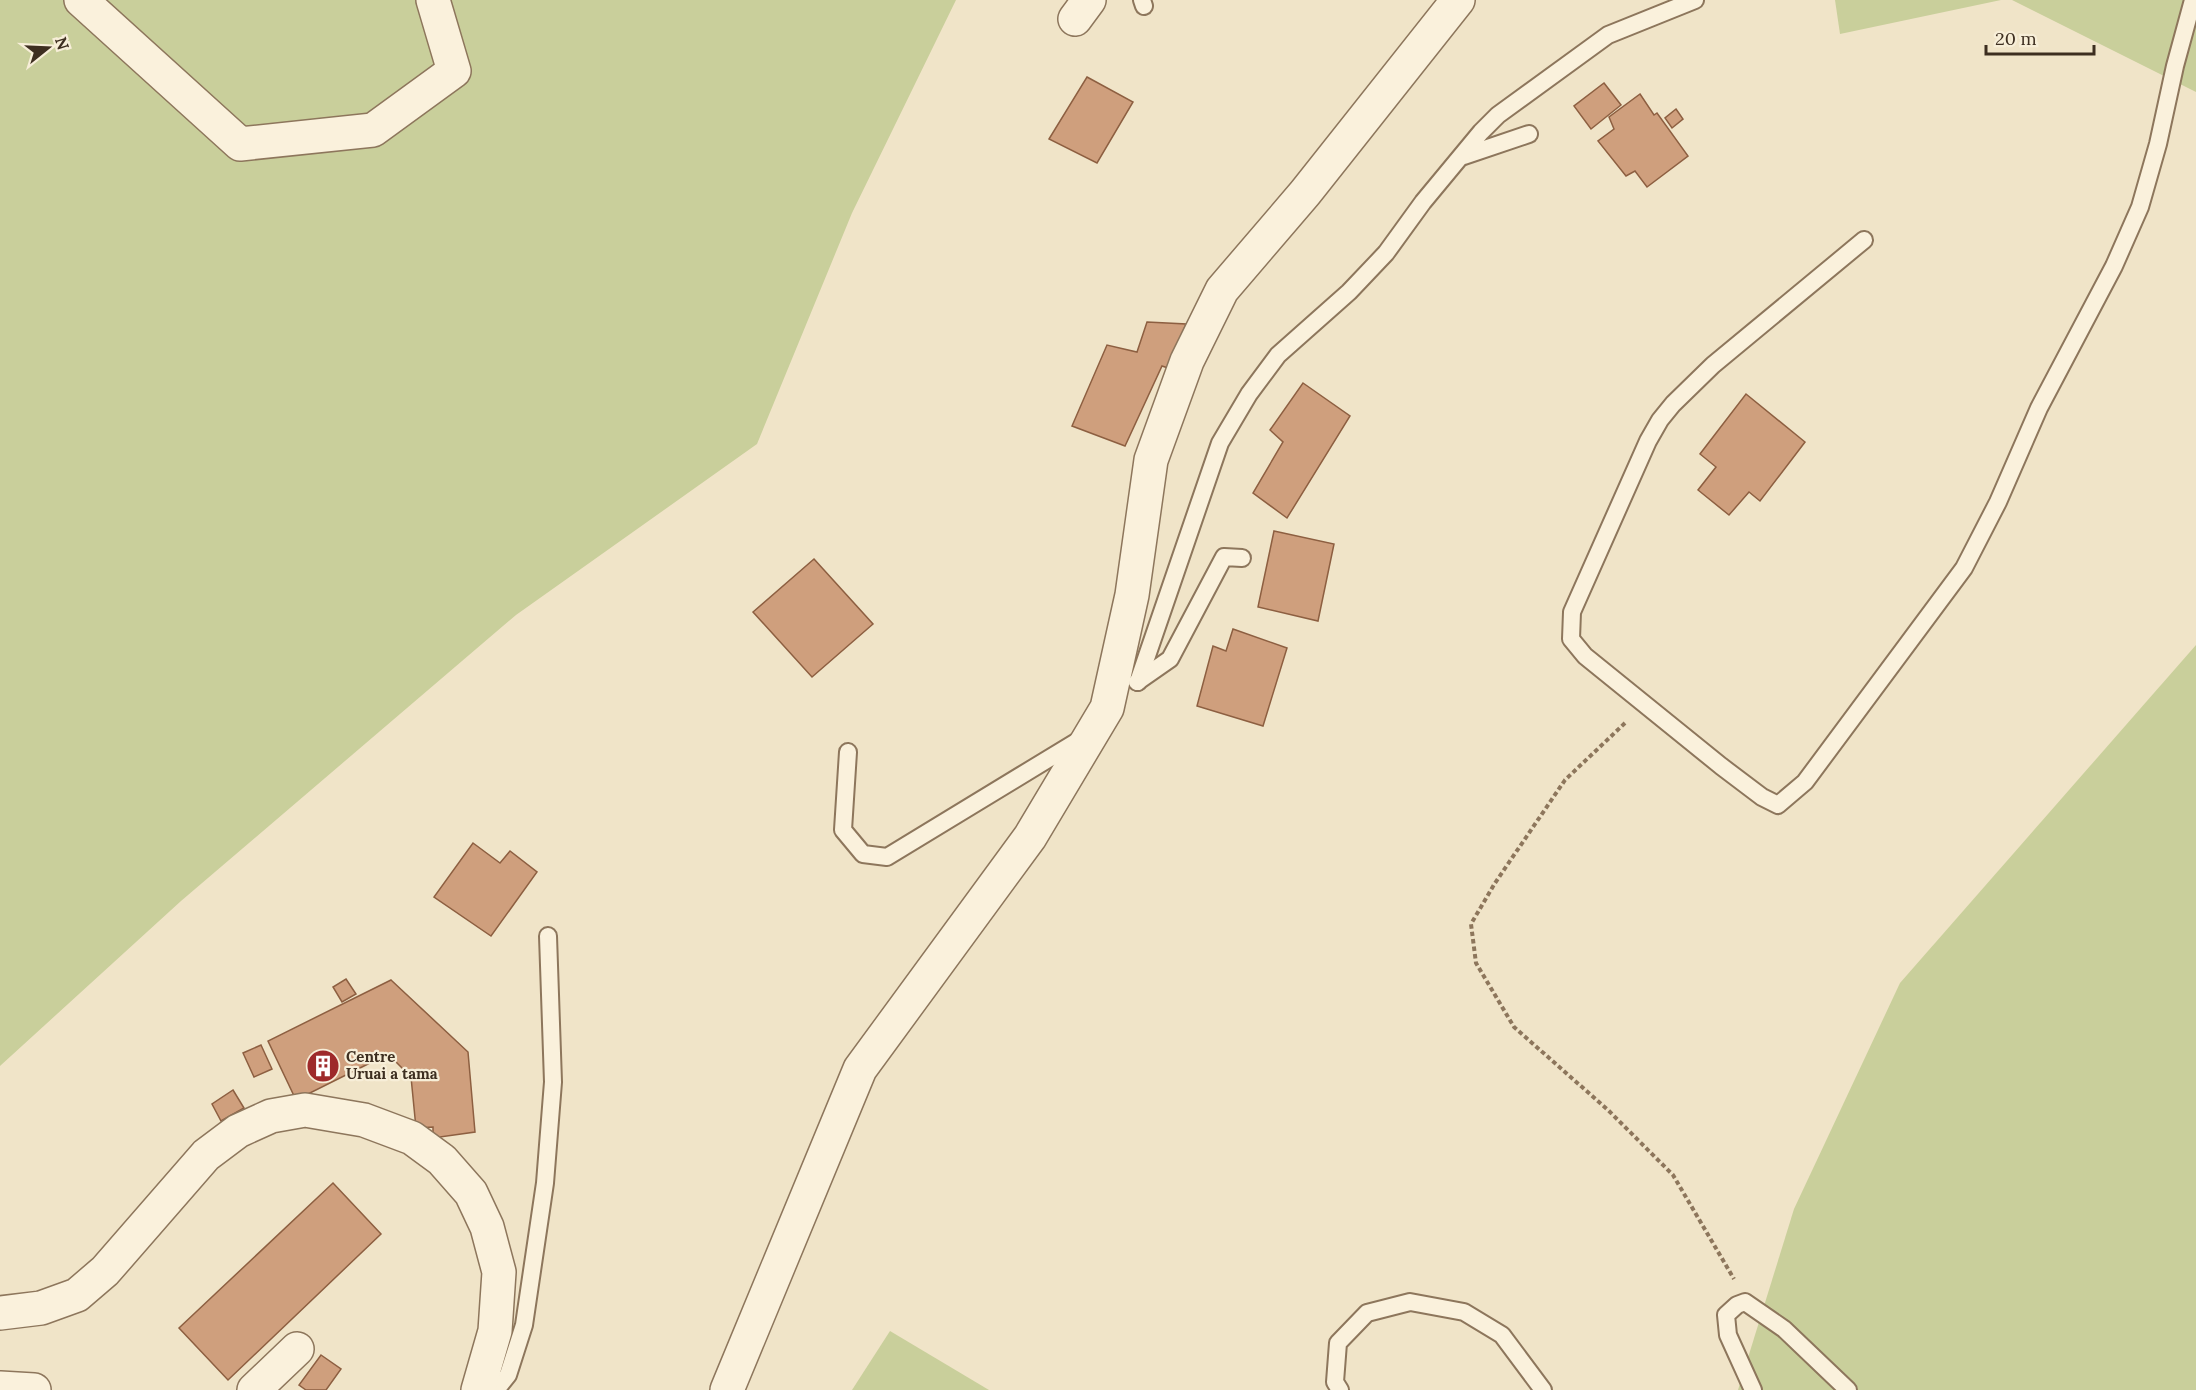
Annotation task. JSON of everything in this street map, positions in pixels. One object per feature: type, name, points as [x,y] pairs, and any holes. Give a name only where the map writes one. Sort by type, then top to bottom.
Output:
[{"type":"street","points":[[81,0],[240,144],[374,130],[454,71],[433,0]]},
{"type":"street","points":[[727,1390],[860,1069],[1030,837],[1092,732],[1125,682],[1132,595],[1150,460],[1187,361],[1222,290],[1305,193],[1458,0]]},
{"type":"street","points":[[0,1313],[41,1308],[76,1294],[105,1271],[206,1155],[238,1131],[271,1116],[305,1110],[364,1120],[412,1138],[442,1160],[471,1193],[487,1227],[500,1272],[495,1331],[478,1390]]},
{"type":"street","points":[[254,1390],[297,1348]]},
{"type":"street","points":[[0,1388],[33,1390]]},
{"type":"lane","points":[[1125,682],[1220,443],[1249,394],[1278,355],[1349,292],[1386,253],[1481,132],[1498,116],[1608,35],[1695,0]]},
{"type":"lane","points":[[1864,240],[1713,365],[1660,420],[1648,441],[1572,612],[1571,639],[1584,656],[1754,791],[1778,805],[1805,782],[1964,568],[1998,502],[2039,408],[2114,266],[2140,207],[2158,144],[2175,66],[2193,0]]},
{"type":"lane","points":[[1464,156],[1529,134]]},
{"type":"lane","points":[[1125,682],[1170,659],[1224,557],[1242,558]]},
{"type":"lane","points":[[848,752],[843,830],[863,854],[887,857],[1092,732]]},
{"type":"lane","points":[[496,1390],[508,1375],[524,1325],[545,1183],[553,1082],[548,936]]},
{"type":"lane","points":[[1340,1390],[1335,1382],[1338,1343],[1367,1313],[1410,1302],[1464,1312],[1502,1335],[1544,1390]]},
{"type":"lane","points":[[1753,1390],[1728,1335],[1726,1316],[1737,1305],[1745,1302],[1784,1329],[1848,1390]]},
{"type":"path","points":[[1643,705],[1565,780],[1495,883],[1471,924],[1476,963],[1514,1027],[1608,1110],[1673,1175],[1750,1305]]},
{"type":"green space","points":[[0,0],[956,0],[852,213],[757,444],[516,615],[181,901],[0,1066]]},
{"type":"green space","points":[[1835,0],[2001,0],[1840,34]]},
{"type":"green space","points":[[2012,0],[2196,0],[2196,92]]},
{"type":"green space","points":[[2196,645],[2196,1390],[1738,1390],[1794,1209],[1900,983]]},
{"type":"green space","points":[[890,1331],[989,1390],[852,1390]]},
{"type":"building","points":[[1087,77],[1133,102],[1097,163],[1049,139]]},
{"type":"building","points":[[1604,83],[1621,105],[1591,129],[1574,106]]},
{"type":"building","points":[[1640,94],[1654,115],[1657,113],[1688,156],[1647,187],[1635,171],[1626,176],[1598,141],[1614,129],[1609,117]]},
{"type":"building","points":[[1676,109],[1683,119],[1672,128],[1665,118]]},
{"type":"building","points":[[1147,322],[1186,324],[1168,368],[1162,366],[1125,446],[1072,426],[1107,345],[1137,352]]},
{"type":"building","points":[[1303,383],[1350,416],[1287,518],[1253,493],[1283,442],[1270,430]]},
{"type":"building","points":[[1746,394],[1805,442],[1760,501],[1749,492],[1729,515],[1698,490],[1716,467],[1700,454]]},
{"type":"building","points":[[1274,531],[1334,544],[1318,621],[1258,607]]},
{"type":"building","points":[[814,559],[873,624],[812,677],[753,612]]},
{"type":"building","points":[[1233,629],[1287,648],[1263,726],[1197,706],[1213,646],[1226,651]]},
{"type":"building","points":[[473,843],[500,863],[510,851],[537,872],[491,936],[434,897]]},
{"type":"building","points":[[346,979],[356,994],[342,1002],[333,987]]},
{"type":"building","name":"Centre Uruai a tama","points":[[391,980],[468,1052],[475,1132],[433,1138],[433,1127],[416,1128],[411,1077],[388,1054],[296,1100],[268,1041]]},
{"type":"building","points":[[261,1045],[272,1069],[254,1077],[243,1053]]},
{"type":"building","points":[[233,1090],[244,1108],[221,1121],[212,1104]]},
{"type":"building","points":[[333,1183],[381,1234],[228,1380],[179,1328]]},
{"type":"building","points":[[321,1355],[341,1369],[326,1390],[306,1390],[299,1385]]},
{"type":"place","name":"Centre Uruai a tama","points":[[323,1066]]}]
